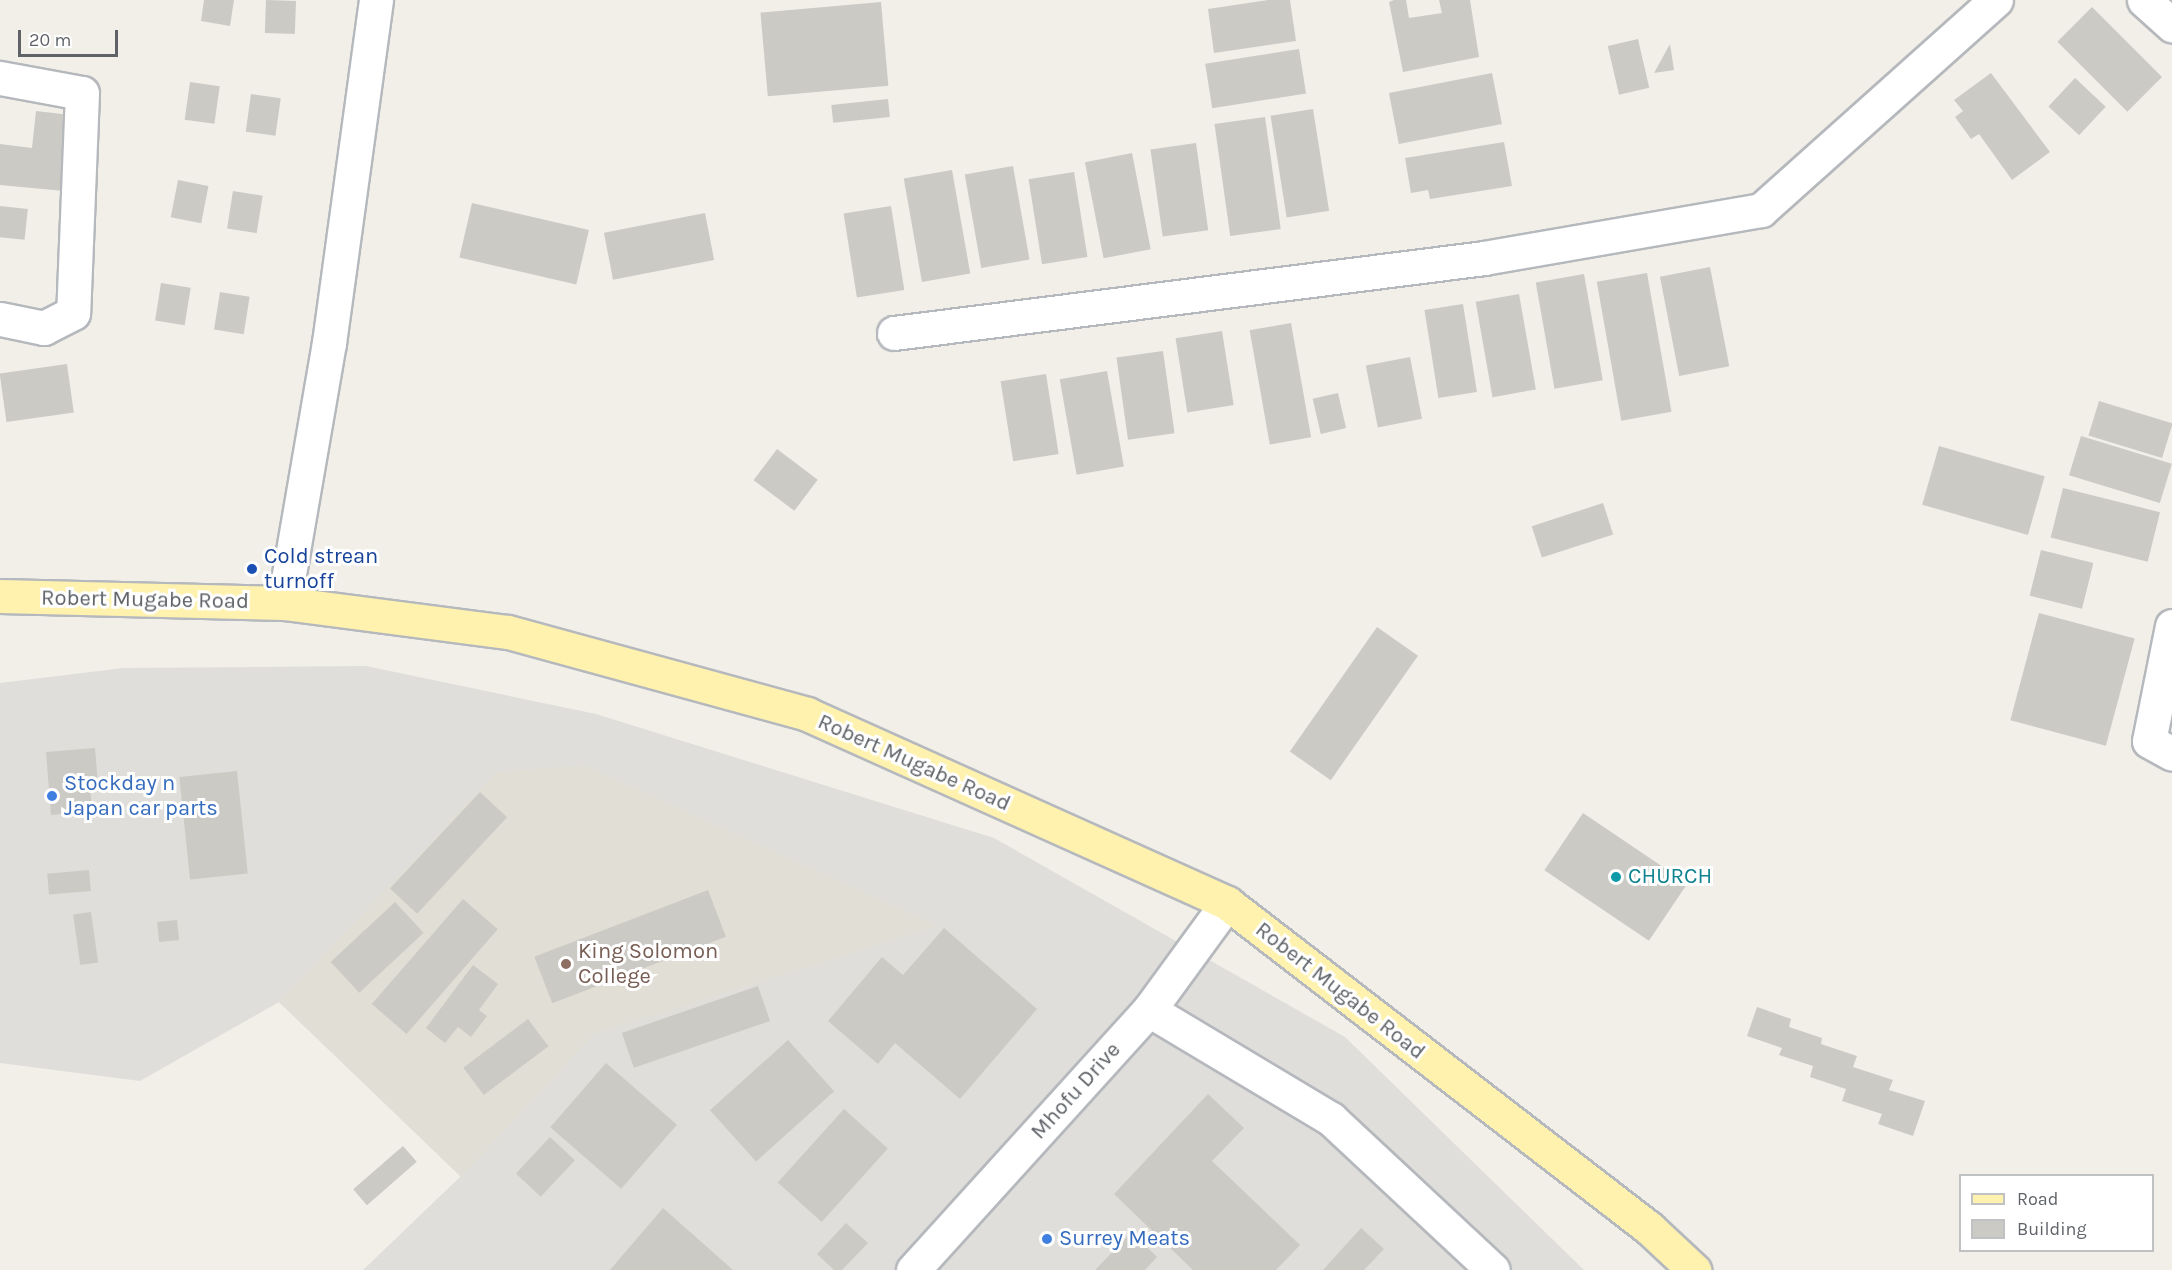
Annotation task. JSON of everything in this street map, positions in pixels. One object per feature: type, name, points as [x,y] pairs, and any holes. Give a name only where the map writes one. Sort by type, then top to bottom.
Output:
[{"type":"main road","name":"Robert Mugabe Road","points":[[0,596],[284,603],[516,634],[807,714],[1227,903],[1649,1228],[1694,1270]]},
{"type":"street","points":[[284,603],[329,343],[376,0]]},
{"type":"street","points":[[894,333],[1484,258],[1761,210],[1996,0]]},
{"type":"street","points":[[2144,0],[2172,25]]},
{"type":"street","points":[[0,78],[82,93],[73,313],[44,328],[0,320]]},
{"type":"street","points":[[2172,626],[2149,741],[2172,753]]},
{"type":"street","name":"Mhofu Drive","points":[[913,1270],[1149,1010],[1227,903]]},
{"type":"street","points":[[1149,1010],[1331,1119],[1493,1270]]},
{"type":"shaded area","points":[[366,666],[596,714],[994,838],[1345,1037],[1584,1270],[363,1270],[461,1176],[279,1002],[140,1081],[0,1063],[0,683],[123,668]]},
{"type":"shaded area","name":"King Solomon College","points":[[584,765],[938,926],[594,1034],[461,1177],[279,1002],[497,772]]},
{"type":"building","points":[[204,0],[234,0],[230,26],[201,21]]},
{"type":"building","points":[[266,0],[296,1],[295,34],[265,33]]},
{"type":"building","points":[[1268,0],[1290,0],[1296,41],[1214,53],[1208,9]]},
{"type":"building","points":[[1406,0],[1409,18],[1442,13],[1439,0],[1470,0],[1479,57],[1403,72],[1389,2]]},
{"type":"building","points":[[881,2],[888,86],[768,96],[760,13]]},
{"type":"building","points":[[2092,7],[2162,77],[2127,112],[2057,42]]},
{"type":"building","points":[[1638,39],[1649,88],[1619,95],[1608,46]]},
{"type":"building","points":[[1670,44],[1674,70],[1654,73]]},
{"type":"building","points":[[1299,49],[1306,93],[1212,108],[1205,64]]},
{"type":"building","points":[[1492,73],[1502,124],[1399,144],[1389,93]]},
{"type":"building","points":[[1991,73],[2050,152],[2012,180],[1979,134],[1971,139],[1955,117],[1963,111],[1954,100]]},
{"type":"building","points":[[2075,78],[2106,107],[2079,135],[2048,107]]},
{"type":"building","points":[[190,82],[220,86],[214,124],[185,120]]},
{"type":"building","points":[[251,94],[281,98],[275,136],[246,132]]},
{"type":"building","points":[[888,99],[890,117],[833,123],[831,105]]},
{"type":"building","points":[[1313,109],[1329,211],[1287,217],[1271,116]]},
{"type":"building","points":[[36,111],[71,115],[64,191],[0,185],[0,144],[32,148]]},
{"type":"building","points":[[1265,117],[1281,229],[1230,236],[1214,124]]},
{"type":"building","points":[[1504,142],[1512,186],[1430,199],[1428,190],[1411,193],[1405,158]]},
{"type":"building","points":[[1196,143],[1208,230],[1163,237],[1150,149]]},
{"type":"building","points":[[1132,153],[1151,249],[1104,258],[1085,162]]},
{"type":"building","points":[[1013,166],[1029,260],[981,268],[965,175]]},
{"type":"building","points":[[952,170],[970,273],[922,282],[904,179]]},
{"type":"building","points":[[1074,172],[1087,257],[1042,264],[1029,179]]},
{"type":"building","points":[[178,180],[208,186],[201,223],[171,217]]},
{"type":"building","points":[[233,191],[263,196],[257,233],[227,229]]},
{"type":"building","points":[[472,203],[589,230],[576,285],[459,258]]},
{"type":"building","points":[[0,206],[28,209],[25,240],[0,237]]},
{"type":"building","points":[[891,206],[904,290],[857,297],[844,214]]},
{"type":"building","points":[[705,213],[714,260],[613,280],[604,233]]},
{"type":"building","points":[[1710,267],[1729,366],[1679,376],[1660,277]]},
{"type":"building","points":[[1647,273],[1671,412],[1621,421],[1597,282]]},
{"type":"building","points":[[1584,274],[1603,380],[1554,389],[1536,283]]},
{"type":"building","points":[[161,283],[191,288],[185,325],[155,321]]},
{"type":"building","points":[[220,292],[250,297],[244,334],[214,330]]},
{"type":"building","points":[[1519,294],[1536,390],[1493,397],[1476,302]]},
{"type":"building","points":[[1463,304],[1477,392],[1438,398],[1424,310]]},
{"type":"building","points":[[1291,323],[1311,437],[1270,445],[1250,330]]},
{"type":"building","points":[[1222,331],[1234,405],[1187,412],[1176,338]]},
{"type":"building","points":[[1163,351],[1175,433],[1128,440],[1116,358]]},
{"type":"building","points":[[1410,357],[1422,419],[1378,427],[1366,366]]},
{"type":"building","points":[[67,364],[74,413],[6,422],[0,373]]},
{"type":"building","points":[[1107,371],[1124,467],[1077,475],[1060,379]]},
{"type":"building","points":[[1046,374],[1059,454],[1013,461],[1001,381]]},
{"type":"building","points":[[1338,393],[1346,428],[1321,434],[1313,399]]},
{"type":"building","points":[[2099,401],[2172,423],[2162,458],[2088,435]]},
{"type":"building","points":[[2081,436],[2172,464],[2160,503],[2069,475]]},
{"type":"building","points":[[1939,446],[2045,476],[2028,535],[1922,505]]},
{"type":"building","points":[[777,449],[818,480],[794,511],[754,480]]},
{"type":"building","points":[[2063,488],[2160,512],[2148,562],[2051,537]]},
{"type":"building","points":[[1603,503],[1613,534],[1542,558],[1532,526]]},
{"type":"building","points":[[2041,550],[2093,563],[2082,609],[2030,596]]},
{"type":"building","points":[[2039,613],[2135,639],[2106,746],[2010,720]]},
{"type":"building","points":[[1377,627],[1418,656],[1331,780],[1290,752]]},
{"type":"building","points":[[95,748],[98,785],[90,786],[92,811],[51,815],[46,752]]},
{"type":"building","points":[[237,771],[248,873],[190,879],[179,777]]},
{"type":"building","points":[[480,792],[507,817],[417,914],[390,889]]},
{"type":"building","name":"CHURCH","points":[[1583,813],[1687,883],[1649,941],[1544,870]]},
{"type":"building","points":[[89,870],[91,891],[49,895],[47,874]]},
{"type":"building","points":[[708,890],[726,937],[552,1003],[534,957]]},
{"type":"building","points":[[463,899],[498,929],[407,1034],[372,1004]]},
{"type":"building","points":[[395,902],[424,933],[359,993],[331,962]]},
{"type":"building","points":[[91,912],[98,963],[80,965],[73,915]]},
{"type":"building","points":[[177,920],[179,940],[159,942],[157,922]]},
{"type":"building","points":[[944,928],[1037,1009],[960,1099],[895,1043],[878,1064],[828,1021],[882,957],[903,975]]},
{"type":"building","points":[[473,965],[498,984],[479,1010],[487,1016],[471,1037],[458,1027],[445,1043],[426,1028]]},
{"type":"building","points":[[758,986],[770,1021],[634,1068],[622,1033]]},
{"type":"building","points":[[1757,1007],[1791,1019],[1789,1027],[1822,1038],[1821,1044],[1857,1056],[1853,1067],[1893,1080],[1889,1090],[1925,1101],[1913,1136],[1878,1124],[1882,1114],[1842,1101],[1846,1089],[1810,1077],[1813,1066],[1779,1055],[1782,1048],[1747,1036]]},
{"type":"building","points":[[528,1019],[548,1046],[484,1095],[463,1068]]},
{"type":"building","points":[[788,1040],[834,1091],[756,1162],[710,1110]]},
{"type":"building","points":[[606,1063],[677,1125],[621,1189],[550,1127]]},
{"type":"building","points":[[1208,1094],[1244,1128],[1212,1161],[1300,1245],[1276,1270],[1193,1270],[1114,1194]]},
{"type":"building","points":[[844,1109],[888,1148],[822,1222],[778,1183]]},
{"type":"building","points":[[550,1137],[575,1160],[541,1197],[516,1174]]},
{"type":"building","points":[[403,1146],[417,1162],[367,1205],[353,1189]]},
{"type":"building","points":[[663,1208],[733,1270],[610,1270]]},
{"type":"building","points":[[846,1223],[868,1243],[842,1270],[834,1270],[817,1254]]},
{"type":"building","points":[[1361,1228],[1384,1249],[1364,1270],[1323,1270]]},
{"type":"building","points":[[1132,1232],[1157,1257],[1145,1270],[1095,1270]]},
{"type":"place","name":"Cold strean turnoff","points":[[252,569]]},
{"type":"place","name":"Stockday n Japan car parts","points":[[52,796]]},
{"type":"place","name":"CHURCH","points":[[1616,877]]},
{"type":"place","name":"King Solomon College","points":[[566,964]]},
{"type":"place","name":"Surrey Meats","points":[[1047,1239]]}]
